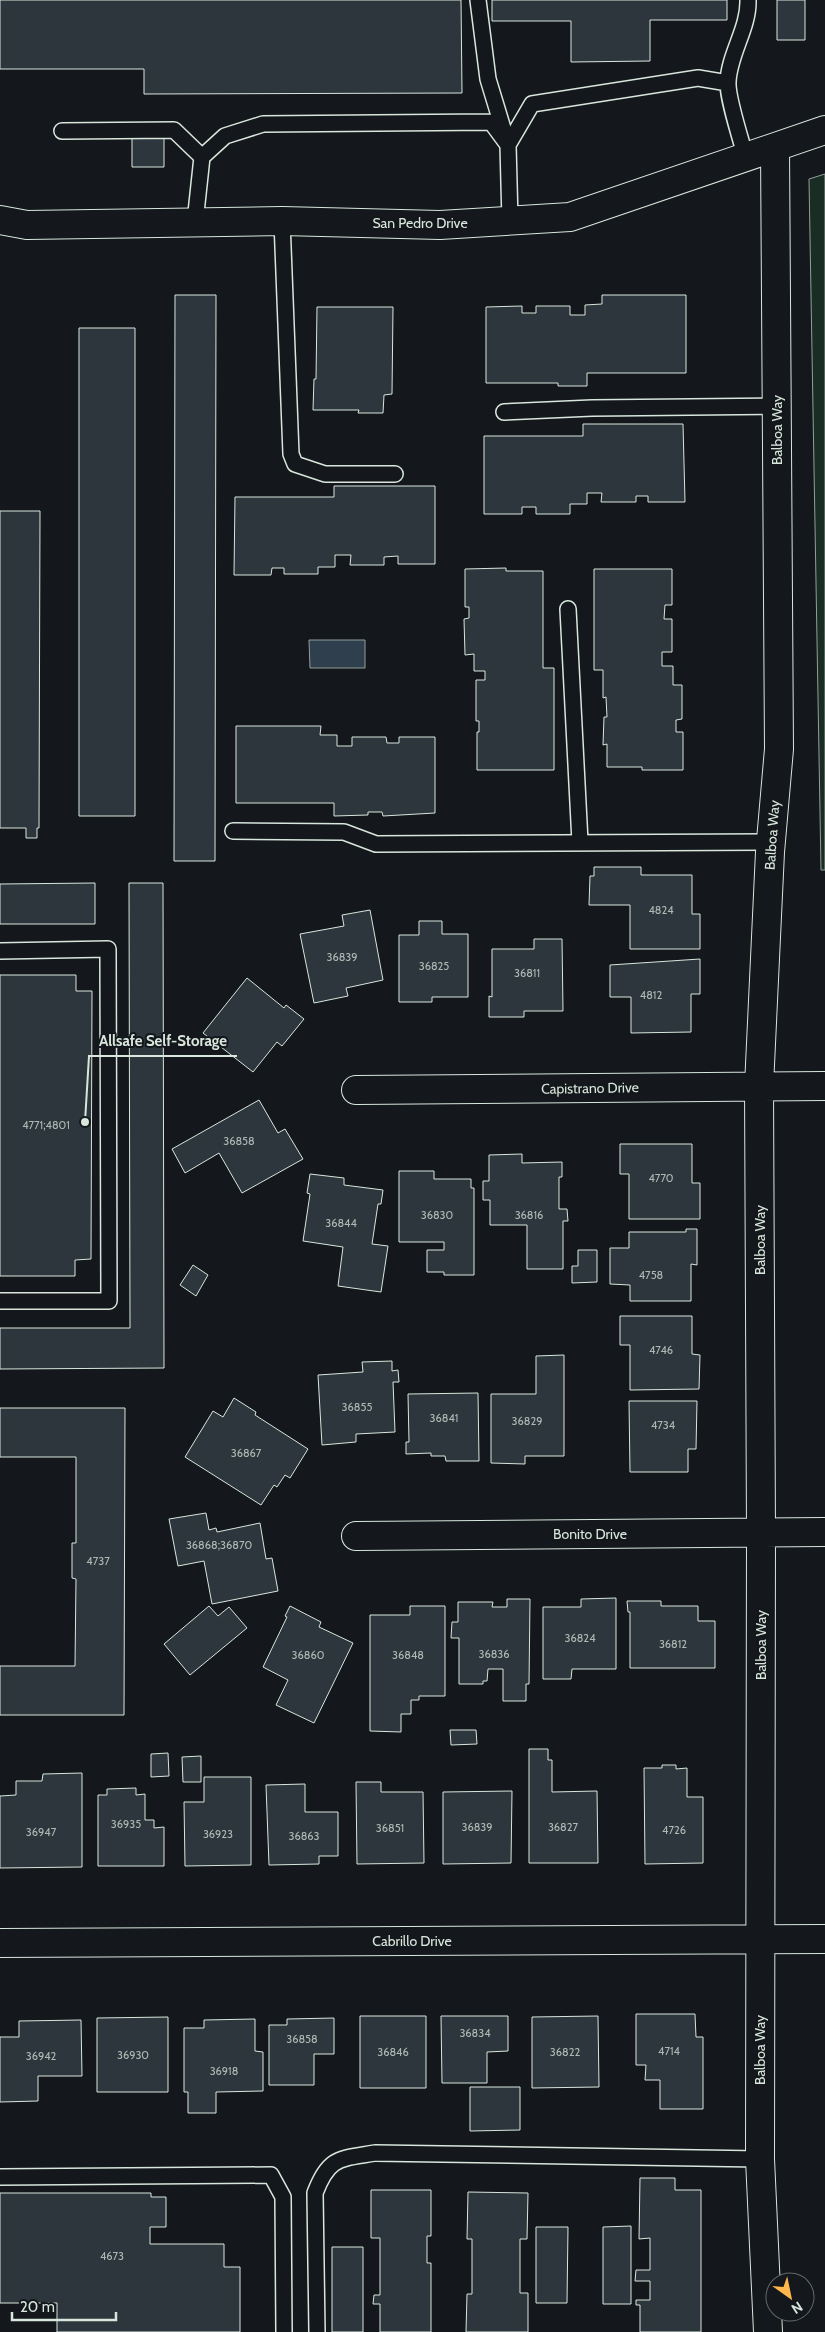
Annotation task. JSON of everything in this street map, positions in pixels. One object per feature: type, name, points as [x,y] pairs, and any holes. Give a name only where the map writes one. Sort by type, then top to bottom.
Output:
[{"type":"street","name":"San Pedro Drive","points":[[0,220],[27,225],[282,221],[440,225],[570,217],[825,130]]},
{"type":"street","name":"Balboa Way","points":[[768,2332],[760,2160],[762,1533],[759,1086],[771,842],[779,749],[775,148]]},
{"type":"street","name":"Capistrano Drive","points":[[356,1090],[825,1086]]},
{"type":"street","name":"Bonito Drive","points":[[356,1536],[825,1532]]},
{"type":"street","name":"Cabrillo Drive","points":[[0,1943],[825,1939]]},
{"type":"lane","points":[[478,0],[488,79],[508,145],[510,221]]},
{"type":"lane","points":[[746,158],[728,83],[735,49],[749,11],[748,0]]},
{"type":"lane","points":[[508,145],[532,104],[698,78],[728,83]]},
{"type":"lane","points":[[196,222],[202,157],[225,136],[263,124],[491,122],[508,145]]},
{"type":"lane","points":[[62,131],[174,130],[202,157]]},
{"type":"lane","points":[[282,221],[290,454],[295,464],[325,474],[395,474]]},
{"type":"lane","points":[[504,412],[592,408],[777,406]]},
{"type":"lane","points":[[568,609],[580,842]]},
{"type":"lane","points":[[233,831],[344,832],[376,844],[771,842]]},
{"type":"lane","points":[[0,951],[108,949],[109,1301],[0,1301]]},
{"type":"lane","points":[[317,2332],[315,2193],[322,2173],[338,2160],[375,2153],[760,2160]]},
{"type":"lane","points":[[0,2177],[271,2175],[283,2196],[284,2332]]},
{"type":"green space","points":[[825,174],[825,870],[821,870],[809,179]]},
{"type":"water","points":[[309,640],[365,640],[365,668],[310,668]]},
{"type":"building","points":[[0,0],[461,0],[462,93],[144,94],[144,69],[0,69]]},
{"type":"building","points":[[492,0],[727,0],[727,20],[650,20],[650,61],[571,62],[571,21],[492,21]]},
{"type":"building","points":[[777,0],[805,0],[805,40],[777,40]]},
{"type":"building","points":[[132,135],[164,135],[164,167],[132,167]]},
{"type":"building","points":[[175,295],[216,295],[215,861],[174,861]]},
{"type":"building","points":[[602,295],[686,295],[686,373],[587,373],[587,386],[558,386],[558,383],[486,383],[486,307],[522,306],[522,313],[536,313],[536,306],[570,306],[570,315],[585,315],[585,305],[602,304]]},
{"type":"building","points":[[317,307],[393,307],[392,394],[384,395],[383,413],[358,413],[359,410],[313,410],[314,379],[316,379]]},
{"type":"building","points":[[79,328],[135,328],[135,816],[79,816]]},
{"type":"building","points":[[583,424],[683,424],[685,502],[648,502],[648,496],[636,496],[636,502],[601,502],[602,493],[587,493],[587,504],[570,504],[570,514],[536,514],[536,507],[522,507],[522,514],[484,514],[484,436],[583,436]]},
{"type":"building","points":[[334,486],[435,486],[435,564],[398,564],[398,556],[384,557],[384,565],[350,565],[351,555],[335,555],[335,567],[318,567],[318,574],[284,574],[284,568],[272,568],[271,575],[234,575],[235,497],[334,497]]},
{"type":"building","points":[[0,511],[40,511],[39,828],[37,828],[37,838],[26,838],[26,828],[0,828]]},
{"type":"building","points":[[506,568],[506,571],[543,571],[543,668],[554,668],[554,770],[477,770],[477,732],[479,732],[479,721],[476,721],[476,680],[485,680],[485,671],[474,671],[474,654],[465,655],[464,619],[469,618],[469,607],[465,607],[465,569]]},
{"type":"building","points":[[594,569],[672,569],[672,605],[665,605],[664,619],[672,619],[672,652],[662,652],[662,666],[673,666],[673,685],[682,685],[682,719],[676,720],[676,732],[683,732],[683,770],[642,770],[642,767],[607,767],[607,744],[603,745],[604,717],[607,717],[606,697],[603,698],[603,670],[594,670]]},
{"type":"building","points":[[236,726],[321,726],[320,735],[337,735],[337,746],[352,746],[352,737],[386,737],[387,743],[399,743],[399,737],[435,737],[435,813],[383,816],[382,812],[368,812],[368,815],[334,816],[334,803],[236,803]]},
{"type":"building","points":[[594,867],[641,867],[641,875],[692,875],[692,914],[700,914],[700,949],[630,949],[630,905],[589,905],[590,876],[594,876]]},
{"type":"building","points":[[95,883],[95,924],[0,924],[0,884]]},
{"type":"building","points":[[129,883],[163,883],[164,1368],[0,1369],[0,1328],[130,1328]]},
{"type":"building","points":[[370,910],[383,980],[346,988],[348,996],[314,1003],[300,934],[344,926],[342,915]]},
{"type":"building","points":[[419,921],[442,921],[442,934],[468,934],[468,997],[432,997],[432,1002],[399,1002],[399,935],[419,935]]},
{"type":"building","points":[[534,939],[562,939],[563,1011],[524,1011],[524,1017],[489,1017],[489,996],[492,997],[492,949],[534,949]]},
{"type":"building","points":[[700,959],[700,994],[691,994],[691,1032],[631,1033],[631,997],[610,997],[610,965]]},
{"type":"building","points":[[0,975],[76,975],[76,991],[92,991],[91,1259],[75,1260],[75,1276],[0,1276]]},
{"type":"building","points":[[247,978],[284,1008],[286,1005],[304,1019],[282,1046],[277,1042],[253,1072],[203,1033]]},
{"type":"building","points":[[259,1100],[278,1133],[285,1129],[303,1159],[242,1193],[219,1153],[185,1173],[172,1149]]},
{"type":"building","points":[[620,1144],[692,1144],[692,1183],[700,1183],[700,1219],[629,1219],[629,1174],[620,1174]]},
{"type":"building","points":[[522,1154],[522,1163],[562,1162],[562,1177],[559,1177],[559,1209],[567,1209],[568,1221],[563,1221],[563,1269],[527,1269],[527,1225],[490,1225],[490,1200],[483,1200],[483,1181],[489,1181],[489,1155]]},
{"type":"building","points":[[399,1171],[434,1171],[434,1179],[471,1179],[471,1188],[474,1188],[474,1275],[444,1275],[444,1272],[427,1272],[427,1250],[444,1250],[444,1242],[399,1242]]},
{"type":"building","points":[[310,1174],[344,1178],[344,1185],[383,1190],[381,1204],[378,1204],[372,1244],[388,1246],[381,1292],[338,1286],[343,1247],[303,1241],[310,1194],[307,1193]]},
{"type":"building","points":[[686,1229],[697,1229],[697,1265],[691,1264],[691,1301],[630,1301],[630,1285],[610,1284],[610,1248],[629,1248],[629,1232],[686,1232]]},
{"type":"building","points":[[578,1250],[597,1250],[597,1282],[572,1283],[572,1266],[578,1266]]},
{"type":"building","points":[[193,1265],[208,1275],[196,1296],[180,1285]]},
{"type":"building","points":[[620,1316],[692,1316],[692,1354],[700,1355],[699,1389],[630,1390],[630,1345],[620,1345]]},
{"type":"building","points":[[564,1355],[564,1456],[525,1456],[525,1464],[491,1463],[491,1394],[536,1394],[536,1356]]},
{"type":"building","points":[[392,1361],[392,1371],[398,1370],[399,1382],[393,1382],[395,1432],[356,1434],[356,1442],[322,1445],[318,1375],[363,1372],[362,1362]]},
{"type":"building","points":[[478,1393],[479,1461],[446,1461],[445,1456],[431,1456],[431,1453],[406,1454],[406,1442],[409,1442],[408,1394]]},
{"type":"building","points":[[234,1398],[256,1412],[255,1415],[308,1449],[290,1478],[285,1475],[277,1487],[274,1485],[261,1505],[185,1457],[213,1411],[223,1417]]},
{"type":"building","points":[[629,1401],[697,1401],[696,1449],[688,1449],[688,1472],[630,1472]]},
{"type":"building","points":[[0,1408],[125,1408],[124,1715],[0,1715],[0,1666],[75,1666],[76,1579],[72,1578],[72,1543],[76,1543],[76,1457],[0,1457]]},
{"type":"building","points":[[206,1513],[209,1530],[216,1528],[217,1532],[260,1523],[266,1559],[272,1558],[278,1591],[212,1604],[204,1561],[178,1566],[169,1519]]},
{"type":"building","points":[[616,1598],[616,1669],[572,1669],[571,1679],[543,1679],[543,1607],[581,1607],[581,1599]]},
{"type":"building","points":[[507,1599],[530,1599],[529,1684],[526,1684],[526,1701],[503,1701],[503,1669],[488,1669],[487,1681],[483,1681],[483,1684],[459,1684],[459,1638],[451,1638],[452,1622],[458,1622],[458,1602],[493,1602],[492,1607],[507,1607]]},
{"type":"building","points":[[627,1601],[661,1601],[661,1606],[698,1606],[698,1621],[715,1621],[715,1668],[630,1668],[630,1612],[628,1612]]},
{"type":"building","points":[[209,1606],[218,1616],[229,1607],[247,1628],[190,1675],[164,1644]]},
{"type":"building","points":[[290,1606],[321,1622],[319,1627],[353,1643],[314,1723],[276,1705],[288,1680],[263,1667],[287,1617],[285,1616]]},
{"type":"building","points":[[410,1606],[445,1606],[445,1696],[419,1696],[419,1700],[411,1700],[411,1714],[401,1714],[401,1732],[370,1731],[370,1615],[410,1615]]},
{"type":"building","points":[[450,1730],[476,1730],[477,1744],[451,1745]]},
{"type":"building","points":[[529,1749],[548,1749],[548,1760],[552,1760],[552,1792],[597,1791],[598,1863],[529,1863]]},
{"type":"building","points":[[168,1753],[169,1776],[151,1777],[151,1754]]},
{"type":"building","points":[[201,1756],[201,1782],[183,1782],[182,1757]]},
{"type":"building","points":[[662,1765],[676,1765],[676,1769],[687,1768],[687,1797],[703,1797],[703,1863],[645,1864],[644,1768],[662,1768]]},
{"type":"building","points":[[82,1773],[82,1867],[0,1868],[0,1796],[16,1795],[16,1781],[42,1781],[43,1774]]},
{"type":"building","points":[[204,1777],[251,1777],[251,1865],[185,1866],[184,1802],[204,1802]]},
{"type":"building","points":[[356,1782],[381,1782],[381,1792],[423,1792],[424,1863],[357,1864]]},
{"type":"building","points":[[305,1784],[305,1812],[338,1812],[338,1856],[319,1856],[319,1864],[269,1865],[266,1785]]},
{"type":"building","points":[[136,1788],[136,1795],[145,1794],[145,1820],[154,1820],[154,1828],[164,1827],[164,1866],[98,1866],[98,1795],[107,1795],[107,1789]]},
{"type":"building","points":[[512,1791],[511,1863],[443,1864],[443,1792]]},
{"type":"building","points":[[636,2014],[695,2014],[696,2037],[703,2037],[703,2109],[660,2109],[660,2080],[645,2080],[646,2065],[636,2065]]},
{"type":"building","points":[[360,2016],[426,2016],[426,2088],[360,2088]]},
{"type":"building","points":[[441,2016],[508,2016],[508,2051],[487,2052],[487,2083],[442,2083]]},
{"type":"building","points":[[598,2016],[599,2087],[532,2088],[532,2017]]},
{"type":"building","points":[[168,2017],[168,2092],[97,2092],[97,2018]]},
{"type":"building","points":[[334,2018],[334,2054],[314,2054],[314,2085],[269,2085],[269,2025],[287,2025],[287,2019]]},
{"type":"building","points":[[255,2019],[255,2051],[263,2052],[263,2091],[216,2092],[216,2113],[188,2113],[188,2092],[184,2092],[184,2028],[204,2028],[204,2020]]},
{"type":"building","points":[[81,2020],[82,2076],[38,2076],[38,2101],[0,2102],[0,2037],[19,2037],[19,2021]]},
{"type":"building","points":[[470,2087],[520,2087],[520,2130],[470,2131]]},
{"type":"building","points":[[640,2178],[675,2178],[675,2190],[701,2190],[701,2332],[640,2332],[640,2305],[636,2305],[636,2300],[650,2300],[650,2281],[635,2281],[636,2270],[650,2270],[650,2238],[639,2239]]},
{"type":"building","points":[[371,2190],[431,2190],[431,2236],[427,2236],[427,2263],[431,2263],[431,2332],[380,2332],[380,2304],[373,2304],[374,2295],[380,2295],[380,2238],[371,2238]]},
{"type":"building","points":[[468,2192],[528,2193],[527,2239],[520,2239],[520,2293],[528,2293],[528,2332],[466,2332],[467,2294],[472,2294],[472,2239],[467,2239]]},
{"type":"building","points":[[0,2193],[151,2193],[151,2197],[166,2197],[166,2227],[150,2227],[150,2244],[224,2244],[224,2267],[240,2267],[240,2332],[57,2332],[57,2303],[0,2303]]},
{"type":"building","points":[[631,2226],[631,2304],[603,2304],[603,2227]]},
{"type":"building","points":[[536,2227],[568,2227],[567,2303],[536,2303]]},
{"type":"building","points":[[332,2247],[363,2247],[363,2332],[332,2332]]},
{"type":"place","name":"Allsafe Self-Storage","points":[[85,1122]]}]
